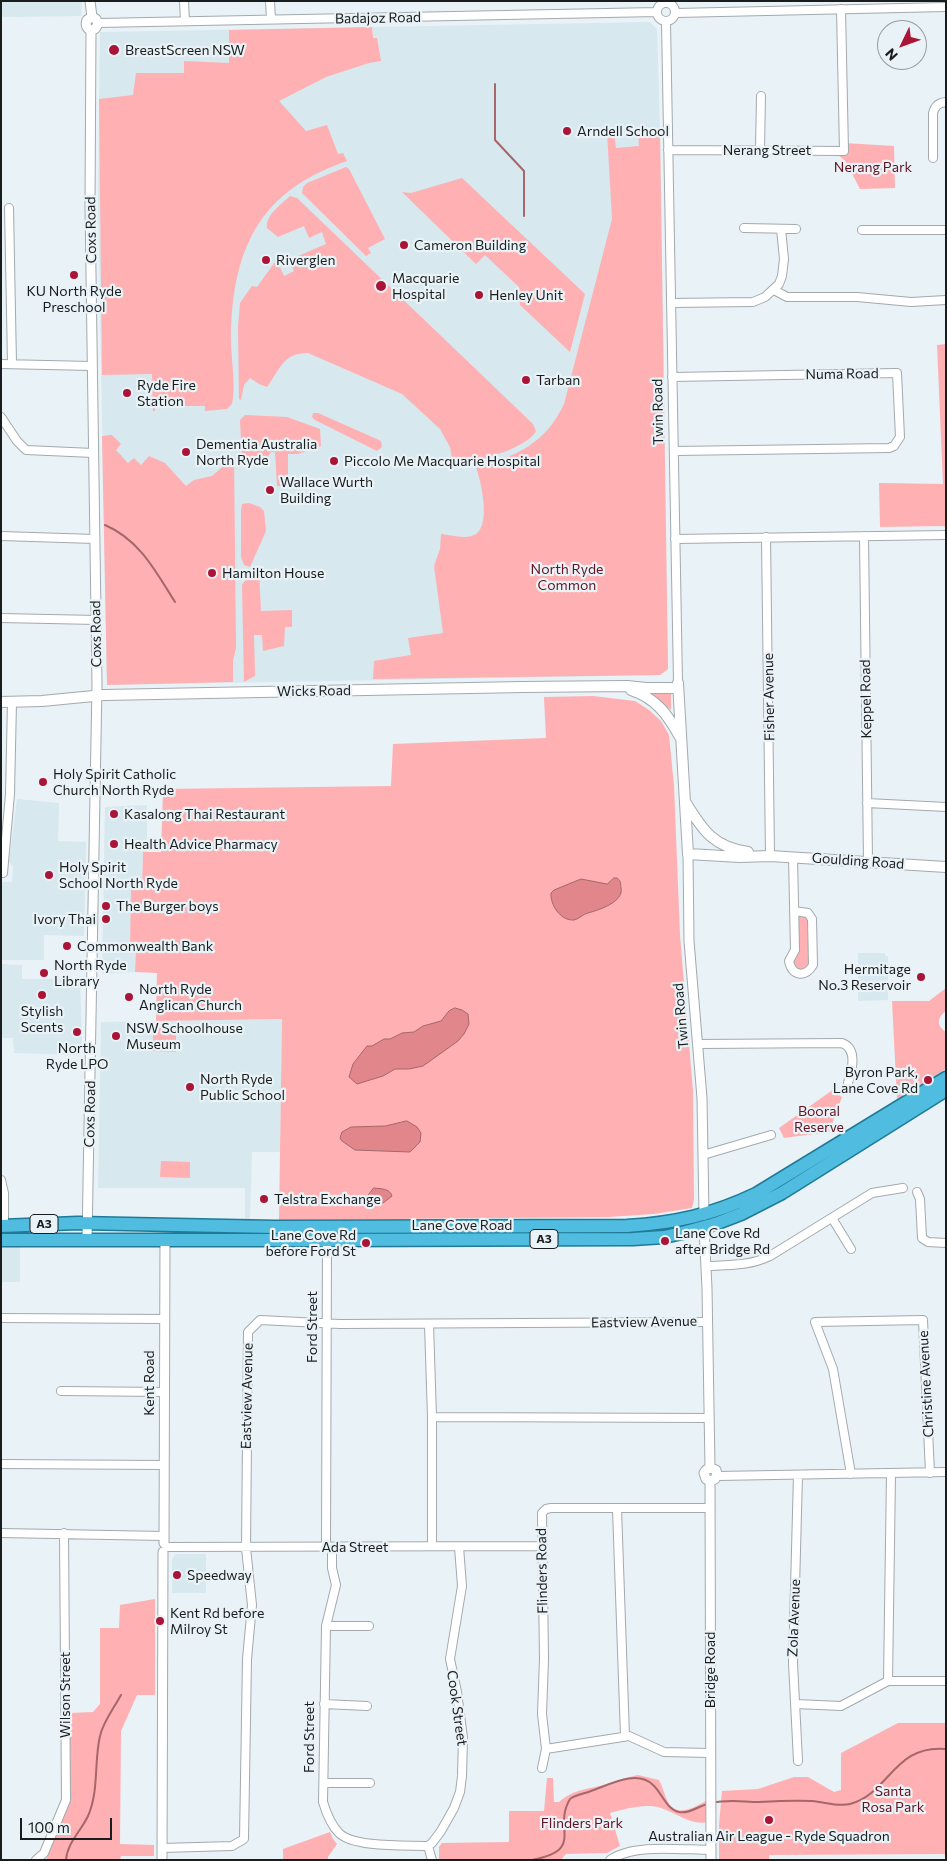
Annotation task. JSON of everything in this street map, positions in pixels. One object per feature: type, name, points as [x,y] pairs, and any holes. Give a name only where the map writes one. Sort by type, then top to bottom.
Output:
[{"type":"highway","name":"Lane Cove Road","points":[[1,1240],[633,1239],[664,1237],[704,1222],[733,1204],[756,1194],[946,1078]]},
{"type":"highway","name":"Lane Cove Road","points":[[3,1226],[87,1224],[627,1226],[704,1222],[735,1217],[769,1200],[946,1090]]},
{"type":"highway","name":"Kent Road","points":[[165,1224],[165,1239]]},
{"type":"highway","name":"Ford Street","points":[[327,1226],[327,1240]]},
{"type":"main road","name":"Wicks Road","points":[[1,702],[42,701],[96,696],[623,686],[646,688],[678,685]]},
{"type":"main road","name":"Twin Road","points":[[678,685],[688,851]]},
{"type":"main road","points":[[623,686],[638,692],[656,703],[666,713],[682,740]]},
{"type":"main road","name":"Twin Road","points":[[686,802],[697,822],[708,835]]},
{"type":"main road","name":"Goulding Road","points":[[708,835],[724,846],[770,856]]},
{"type":"main road","name":"Goulding Road","points":[[688,851],[740,857],[793,857],[946,867]]},
{"type":"main road","points":[[688,851],[740,851]]},
{"type":"street","points":[[90,1],[95,20]]},
{"type":"street","points":[[184,1],[185,21]]},
{"type":"street","points":[[270,1],[270,19]]},
{"type":"street","points":[[666,2],[674,7],[676,13],[674,18],[666,22],[659,18],[657,12],[659,7],[666,2]]},
{"type":"street","points":[[676,13],[944,5]]},
{"type":"street","name":"Nerang Street","points":[[668,150],[844,151],[841,9]]},
{"type":"street","name":"Badajoz Road","points":[[95,20],[185,21],[657,12]]},
{"type":"street","name":"Coxs Road","points":[[86,1239],[96,620],[90,205],[91,30],[87,28],[86,20],[95,20]]},
{"type":"street","name":"Twin Road","points":[[666,22],[678,685]]},
{"type":"street","points":[[760,150],[761,96]]},
{"type":"street","points":[[933,158],[933,113],[935,106],[940,102],[946,102]]},
{"type":"street","points":[[9,208],[12,364]]},
{"type":"street","points":[[744,228],[796,229]]},
{"type":"street","points":[[671,303],[753,302],[766,297],[781,280],[784,268],[781,229]]},
{"type":"street","points":[[862,230],[946,230]]},
{"type":"street","points":[[774,290],[787,297],[856,298],[911,302],[946,300]]},
{"type":"street","points":[[1,364],[92,366]]},
{"type":"street","name":"Numa Road","points":[[672,377],[897,373],[900,436],[894,446],[889,448],[674,452]]},
{"type":"street","points":[[1,417],[17,441],[26,450],[93,453]]},
{"type":"street","points":[[675,539],[946,535]]},
{"type":"street","points":[[1,536],[95,539]]},
{"type":"street","name":"Keppel Road","points":[[864,536],[868,862]]},
{"type":"street","name":"Fisher Avenue","points":[[766,538],[770,856]]},
{"type":"street","points":[[1,618],[96,620]]},
{"type":"street","points":[[3,873],[10,794],[12,702]]},
{"type":"street","points":[[1,794],[10,794]]},
{"type":"street","points":[[868,803],[946,807]]},
{"type":"street","name":"Twin Road","points":[[688,851],[689,941],[702,1098],[704,1222]]},
{"type":"street","points":[[793,857],[794,911],[795,950],[789,961],[792,970],[801,974],[809,971],[813,965],[812,919],[808,913],[794,911]]},
{"type":"street","points":[[698,1044],[842,1043],[847,1045],[852,1053],[852,1070],[848,1083]]},
{"type":"street","points":[[703,1155],[771,1135]]},
{"type":"street","points":[[1,1180],[4,1193],[3,1226]]},
{"type":"street","points":[[706,1266],[738,1265],[759,1261],[872,1193],[903,1188]]},
{"type":"street","points":[[918,1192],[922,1238],[928,1242],[946,1243]]},
{"type":"street","points":[[832,1218],[851,1248]]},
{"type":"street","points":[[432,1417],[708,1418],[704,1222]]},
{"type":"street","name":"Kent Road","points":[[162,1860],[165,1239]]},
{"type":"street","name":"Ford Street","points":[[327,1240],[329,1547],[336,1585],[326,1626],[324,1783],[322,1802],[339,1833],[344,1836],[378,1845],[428,1846]]},
{"type":"street","points":[[1,1318],[165,1319]]},
{"type":"street","name":"Eastview Avenue","points":[[162,1848],[232,1846],[244,1839],[247,1659],[252,1605],[246,1548],[248,1332],[260,1320],[327,1324],[707,1322]]},
{"type":"street","name":"Christine Avenue","points":[[851,1474],[833,1369],[815,1322],[923,1320],[930,1472]]},
{"type":"street","points":[[429,1324],[432,1417],[432,1546]]},
{"type":"street","points":[[61,1391],[164,1392]]},
{"type":"street","name":"Bridge Road","points":[[708,1418],[710,1468],[706,1470],[704,1475],[706,1479],[713,1478],[709,1508],[711,1860]]},
{"type":"street","points":[[1,1464],[164,1465]]},
{"type":"street","points":[[713,1478],[946,1472]]},
{"type":"street","points":[[888,1681],[891,1474]]},
{"type":"street","name":"Zola Avenue","points":[[798,1475],[793,1663],[798,1761]]},
{"type":"street","points":[[617,1508],[625,1736]]},
{"type":"street","name":"Flinders Road","points":[[542,1768],[546,1749],[542,1714],[544,1659],[541,1517],[546,1509],[709,1508]]},
{"type":"street","name":"Ada Street","points":[[1,1533],[64,1533],[165,1544],[246,1548],[542,1546]]},
{"type":"street","name":"Wilson Street","points":[[36,1860],[44,1852],[66,1800],[64,1533]]},
{"type":"street","name":"Cook Street","points":[[428,1846],[441,1831],[454,1808],[460,1792],[462,1776],[463,1738],[450,1659],[462,1586],[459,1547]]},
{"type":"street","points":[[326,1626],[369,1626]]},
{"type":"street","points":[[796,1704],[841,1706],[888,1681],[946,1681]]},
{"type":"street","points":[[324,1704],[367,1706]]},
{"type":"street","points":[[546,1749],[632,1736],[664,1752],[710,1753]]},
{"type":"street","points":[[324,1783],[370,1783]]},
{"type":"street","points":[[428,1846],[432,1860]]},
{"type":"street","points":[[610,1860],[623,1853],[639,1850],[710,1850]]},
{"type":"shaded area","points":[[1,1],[82,1],[81,16],[1,17]]},
{"type":"shaded area","name":"Macquarie Hospital","points":[[650,22],[657,29],[660,130],[668,669],[660,675],[107,685],[98,198],[100,32]]},
{"type":"shaded area","name":"Holy Spirit School North Ryde","points":[[17,799],[59,803],[58,841],[86,842],[84,936],[44,935],[44,960],[1,960],[1,882],[12,882],[13,867],[9,861]]},
{"type":"shaded area","points":[[147,805],[147,852],[143,852],[142,891],[132,890],[130,947],[136,947],[135,972],[102,974],[105,807]]},
{"type":"shaded area","points":[[614,878],[617,878],[620,882],[621,893],[610,905],[574,920],[564,918],[554,907],[551,893],[554,890],[581,879],[607,884]]},
{"type":"shaded area","points":[[858,953],[885,953],[885,956],[888,956],[888,1000],[858,1001]]},
{"type":"shaded area","points":[[1,964],[22,965],[22,979],[80,979],[82,1041],[78,1055],[14,1053],[13,1038],[1,1038]]},
{"type":"shaded area","points":[[455,1008],[468,1014],[469,1024],[464,1034],[458,1041],[423,1066],[395,1069],[383,1076],[357,1084],[349,1077],[353,1064],[367,1046],[372,1046],[384,1039],[390,1039],[402,1033],[414,1032],[423,1026],[441,1021],[449,1011]]},
{"type":"shaded area","name":"North Ryde Public School","points":[[282,1019],[280,1152],[252,1152],[250,1220],[245,1220],[245,1188],[98,1188],[101,1022]]},
{"type":"shaded area","points":[[407,1121],[417,1127],[421,1133],[420,1142],[410,1152],[355,1150],[340,1138],[342,1132],[351,1127],[385,1126]]},
{"type":"shaded area","points":[[374,1188],[387,1190],[392,1196],[383,1203],[373,1206],[369,1203],[367,1197]]},
{"type":"shaded area","points":[[1,1247],[20,1247],[20,1282],[1,1282]]},
{"type":"shaded area","points":[[176,1554],[206,1554],[206,1593],[172,1593],[172,1559]]},
{"type":"green space","points":[[372,27],[373,38],[377,38],[381,61],[326,77],[279,101],[306,131],[327,125],[338,154],[343,153],[347,161],[317,174],[292,189],[272,207],[256,228],[245,251],[237,277],[233,307],[231,339],[232,404],[227,409],[205,411],[205,406],[155,406],[155,411],[153,411],[152,374],[102,375],[99,99],[133,95],[136,73],[184,73],[184,61],[229,63],[229,30]]},
{"type":"green space","name":"North Ryde Common","points":[[660,130],[668,669],[660,675],[373,679],[374,661],[411,655],[408,638],[443,633],[434,566],[440,549],[441,534],[469,537],[481,529],[484,502],[476,467],[517,453],[528,446],[548,429],[564,404],[612,219],[607,132],[614,133],[616,148],[639,146],[638,131]]},
{"type":"green space","name":"Nerang Park","points":[[844,143],[894,146],[895,188],[860,189],[846,162],[834,151],[844,151]]},
{"type":"green space","points":[[346,167],[349,169],[385,239],[368,248],[371,253],[366,256],[302,193],[303,187],[307,183]]},
{"type":"green space","points":[[462,178],[585,294],[570,352],[520,305],[519,287],[485,255],[476,264],[402,192],[411,193]]},
{"type":"green space","points":[[290,196],[297,198],[533,424],[536,431],[531,437],[511,449],[498,454],[472,461],[453,463],[450,447],[440,429],[402,394],[308,353],[287,359],[267,387],[250,378],[244,385],[241,400],[239,399],[238,327],[240,303],[252,286],[257,287],[275,262],[279,265],[284,276],[294,271],[289,260],[326,244],[322,232],[309,238],[304,226],[278,237],[267,228],[271,214]]},
{"type":"green space","points":[[946,344],[946,526],[880,527],[879,483],[943,484],[937,345]]},
{"type":"green space","points":[[313,413],[318,413],[381,441],[382,447],[377,451],[315,420],[312,417]]},
{"type":"green space","points":[[245,415],[287,417],[320,429],[321,446],[298,454],[288,454],[288,486],[277,486],[275,452],[271,452],[266,460],[242,461],[240,420]]},
{"type":"green space","points":[[112,435],[121,444],[116,450],[128,463],[134,458],[141,465],[149,456],[165,463],[186,486],[194,480],[212,476],[234,457],[236,648],[233,660],[233,682],[107,685],[102,436]]},
{"type":"green space","points":[[249,503],[260,507],[264,511],[266,531],[250,567],[244,565],[241,557],[241,510],[242,504]]},
{"type":"green space","points":[[250,574],[259,574],[261,611],[292,610],[292,627],[285,627],[284,646],[263,651],[262,635],[254,635],[255,676],[244,682],[242,585]]},
{"type":"green space","points":[[648,692],[671,693],[671,710]]},
{"type":"green space","points":[[593,696],[635,701],[661,721],[669,735],[674,786],[680,935],[693,1091],[694,1200],[692,1208],[654,1214],[608,1217],[279,1220],[282,1019],[156,1021],[157,973],[135,972],[136,947],[130,947],[131,890],[142,890],[143,852],[161,852],[163,789],[391,786],[393,744],[546,738],[544,697]]},
{"type":"green space","points":[[799,915],[808,917],[811,962],[805,971],[796,970],[793,962]]},
{"type":"green space","points":[[946,988],[946,1011],[939,1019],[939,1024],[946,1032],[946,1069],[897,1099],[892,1001],[929,1001]]},
{"type":"green space","points":[[153,1028],[176,1028],[176,1052],[153,1051]]},
{"type":"green space","name":"Booral Reserve","points":[[834,1089],[842,1097],[829,1132],[784,1138],[779,1128]]},
{"type":"green space","points":[[161,1161],[190,1162],[190,1178],[160,1177]]},
{"type":"green space","points":[[155,1599],[155,1695],[137,1695],[121,1731],[120,1844],[154,1845],[154,1856],[121,1856],[120,1860],[46,1860],[70,1799],[70,1713],[93,1712],[100,1704],[100,1628],[119,1628],[120,1605]]},
{"type":"green space","name":"Santa Rosa Park","points":[[898,1723],[946,1723],[946,1854],[769,1855],[769,1860],[719,1860],[719,1825],[722,1791],[758,1789],[794,1777],[808,1777],[834,1792],[841,1790],[841,1753]]},
{"type":"green space","name":"Flinders Park","points":[[638,1775],[659,1780],[668,1802],[677,1810],[687,1810],[709,1799],[708,1822],[690,1821],[661,1808],[649,1806],[636,1807],[610,1813],[620,1846],[607,1853],[566,1854],[561,1860],[439,1860],[439,1847],[442,1843],[509,1842],[509,1811],[544,1811],[547,1778],[553,1778],[554,1802],[559,1802],[576,1792]]},
{"type":"green space","points":[[330,1832],[337,1844],[328,1860],[283,1860],[283,1849]]},
{"type":"waterway","points":[[495,84],[495,140],[524,171],[524,216]]},
{"type":"waterway","points":[[105,525],[117,531],[138,548],[154,568],[175,602]]},
{"type":"waterway","points":[[66,1860],[69,1848],[88,1816],[94,1797],[101,1731],[121,1695]]},
{"type":"waterway","points":[[713,1803],[730,1801],[812,1801],[836,1805],[850,1804],[863,1799],[903,1762],[915,1754],[929,1750],[946,1749]]},
{"type":"waterway","points":[[532,1860],[548,1856],[558,1850],[563,1844],[565,1810],[570,1799],[614,1782],[631,1778],[646,1780],[656,1788],[671,1808],[679,1812],[687,1812],[708,1804]]},
{"type":"place","name":"BreastScreen NSW","points":[[114,50]]},
{"type":"place","name":"Arndell School","points":[[567,131]]},
{"type":"place","name":"Cameron Building","points":[[404,245]]},
{"type":"place","name":"Riverglen","points":[[266,260]]},
{"type":"place","name":"KU North Ryde Preschool","points":[[74,275]]},
{"type":"place","name":"Macquarie Hospital","points":[[381,286]]},
{"type":"place","name":"Henley Unit","points":[[479,295]]},
{"type":"place","name":"Tarban","points":[[526,380]]},
{"type":"place","name":"Ryde Fire Station","points":[[127,393]]},
{"type":"place","name":"Dementia Australia North Ryde","points":[[186,452]]},
{"type":"place","name":"Piccolo Me Macquarie Hospital","points":[[334,461]]},
{"type":"place","name":"Wallace Wurth Building","points":[[270,490]]},
{"type":"place","name":"Hamilton House","points":[[212,573]]},
{"type":"place","name":"Holy Spirit Catholic Church North Ryde","points":[[43,782]]},
{"type":"place","name":"Kasalong Thai Restaurant","points":[[114,814]]},
{"type":"place","name":"Health Advice Pharmacy","points":[[114,844]]},
{"type":"place","name":"Holy Spirit School North Ryde","points":[[49,875]]},
{"type":"place","name":"The Burger boys","points":[[106,906]]},
{"type":"place","name":"Ivory Thai","points":[[106,919]]},
{"type":"place","name":"Commonwealth Bank","points":[[67,946]]},
{"type":"place","name":"North Ryde Library","points":[[44,973]]},
{"type":"place","name":"Hermitage No.3 Reservoir","points":[[921,977]]},
{"type":"place","name":"Stylish Scents","points":[[42,995]]},
{"type":"place","name":"North Ryde Anglican Church","points":[[129,997]]},
{"type":"place","name":"North Ryde LPO","points":[[77,1032]]},
{"type":"place","name":"NSW Schoolhouse Museum","points":[[116,1036]]},
{"type":"place","name":"Byron Park, Lane Cove Rd","points":[[928,1080]]},
{"type":"place","name":"North Ryde Public School","points":[[190,1087]]},
{"type":"place","name":"Telstra Exchange","points":[[264,1199]]},
{"type":"place","name":"Lane Cove Rd after Bridge Rd","points":[[665,1241]]},
{"type":"place","name":"Lane Cove Rd before Ford St","points":[[366,1243]]},
{"type":"place","name":"Speedway","points":[[177,1575]]},
{"type":"place","name":"Kent Rd before Milroy St","points":[[160,1621]]},
{"type":"place","name":"Australian Air League - Ryde Squadron","points":[[769,1820]]}]
